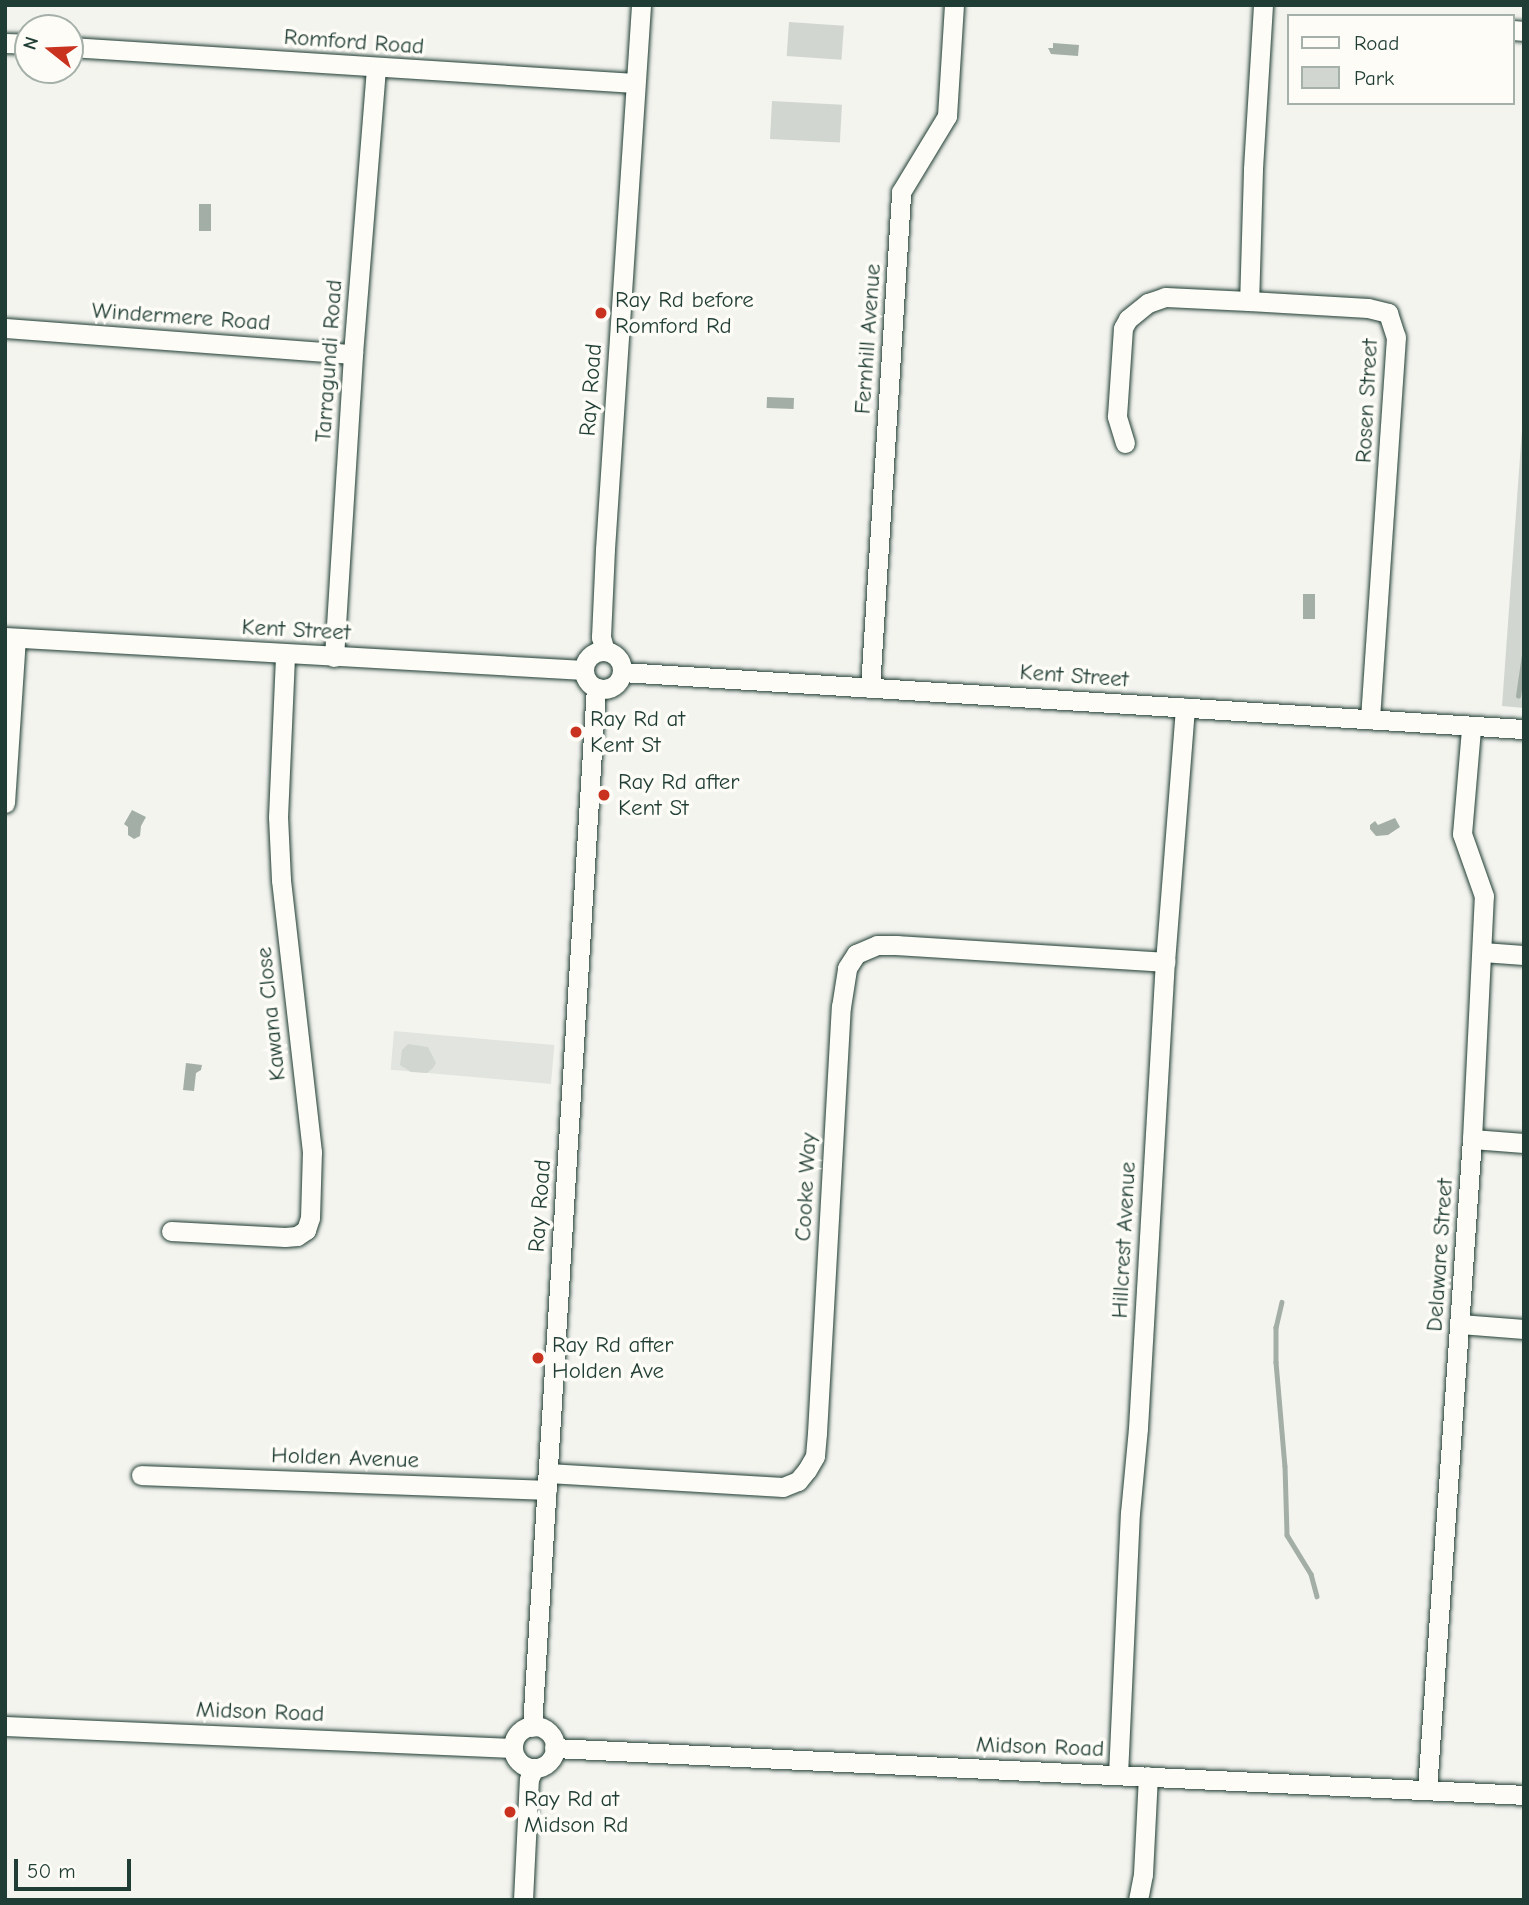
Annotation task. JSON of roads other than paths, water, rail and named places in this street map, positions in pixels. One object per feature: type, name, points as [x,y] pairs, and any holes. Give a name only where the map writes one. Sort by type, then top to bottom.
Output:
[{"type":"street","name":"Ray Road","points":[[605,651],[601,637],[605,549],[641,5]]},
{"type":"street","name":"Fernhill Avenue","points":[[870,688],[901,192],[947,116],[954,5]]},
{"type":"street","points":[[1249,301],[1253,170],[1263,5]]},
{"type":"street","name":"Romford Road","points":[[84,48],[376,69],[635,83]]},
{"type":"street","name":"Tarragundi Road","points":[[334,657],[353,354],[376,69]]},
{"type":"street","name":"Rosen Street","points":[[1125,443],[1117,416],[1123,328],[1128,319],[1148,303],[1165,298],[1249,301],[1368,308],[1388,313],[1395,325],[1396,337],[1370,719]]},
{"type":"street","name":"Windermere Road","points":[[5,328],[353,354]]},
{"type":"street","name":"Kent Street","points":[[11,638],[584,670]]},
{"type":"street","points":[[5,803],[11,638]]},
{"type":"street","points":[[605,651],[620,660],[622,672],[613,687],[596,688],[587,681],[584,670],[593,654],[605,651]]},
{"type":"street","name":"Kawana Close","points":[[171,1231],[297,1236],[306,1230],[310,1217],[312,1152],[281,880],[278,817],[285,654]]},
{"type":"street","name":"Kent Street","points":[[622,672],[1370,719],[1471,728],[1524,729]]},
{"type":"street","name":"Ray Road","points":[[532,1727],[596,688]]},
{"type":"street","name":"Hillcrest Avenue","points":[[1118,1774],[1130,1513],[1165,962],[1185,708]]},
{"type":"street","name":"Delaware Street","points":[[1427,1790],[1460,1324],[1482,952],[1484,896],[1462,834],[1471,728]]},
{"type":"street","name":"Cooke Way","points":[[547,1482],[783,1487],[798,1481],[807,1470],[815,1456],[817,1433],[841,1007],[847,968],[856,954],[877,945],[897,945],[1165,962]]},
{"type":"street","points":[[1482,952],[1524,955]]},
{"type":"street","points":[[1472,1139],[1524,1143]]},
{"type":"street","points":[[1460,1324],[1524,1329]]},
{"type":"street","name":"Holden Avenue","points":[[141,1475],[547,1482]]},
{"type":"street","name":"Midson Road","points":[[5,1726],[513,1748]]},
{"type":"street","points":[[523,1900],[529,1779],[534,1768],[551,1760],[554,1748],[545,1730],[532,1727],[517,1735],[513,1748],[521,1763],[534,1768]]},
{"type":"street","name":"Midson Road","points":[[554,1748],[1524,1795]]},
{"type":"street","points":[[1138,1900],[1143,1874],[1148,1776]]},
{"type":"waterway","points":[[1518,696],[1524,655]]},
{"type":"waterway","points":[[1282,1302],[1276,1327],[1276,1362],[1285,1466],[1287,1535],[1311,1574],[1317,1596]]},
{"type":"place","name":"Ray Rd before Romford Rd","points":[[601,313]]},
{"type":"place","name":"Ray Rd at Kent St","points":[[576,732]]},
{"type":"place","name":"Ray Rd after Kent St","points":[[604,795]]},
{"type":"place","name":"Ray Rd after Holden Ave","points":[[538,1358]]},
{"type":"place","name":"Ray Rd at Midson Rd","points":[[510,1812]]}]
